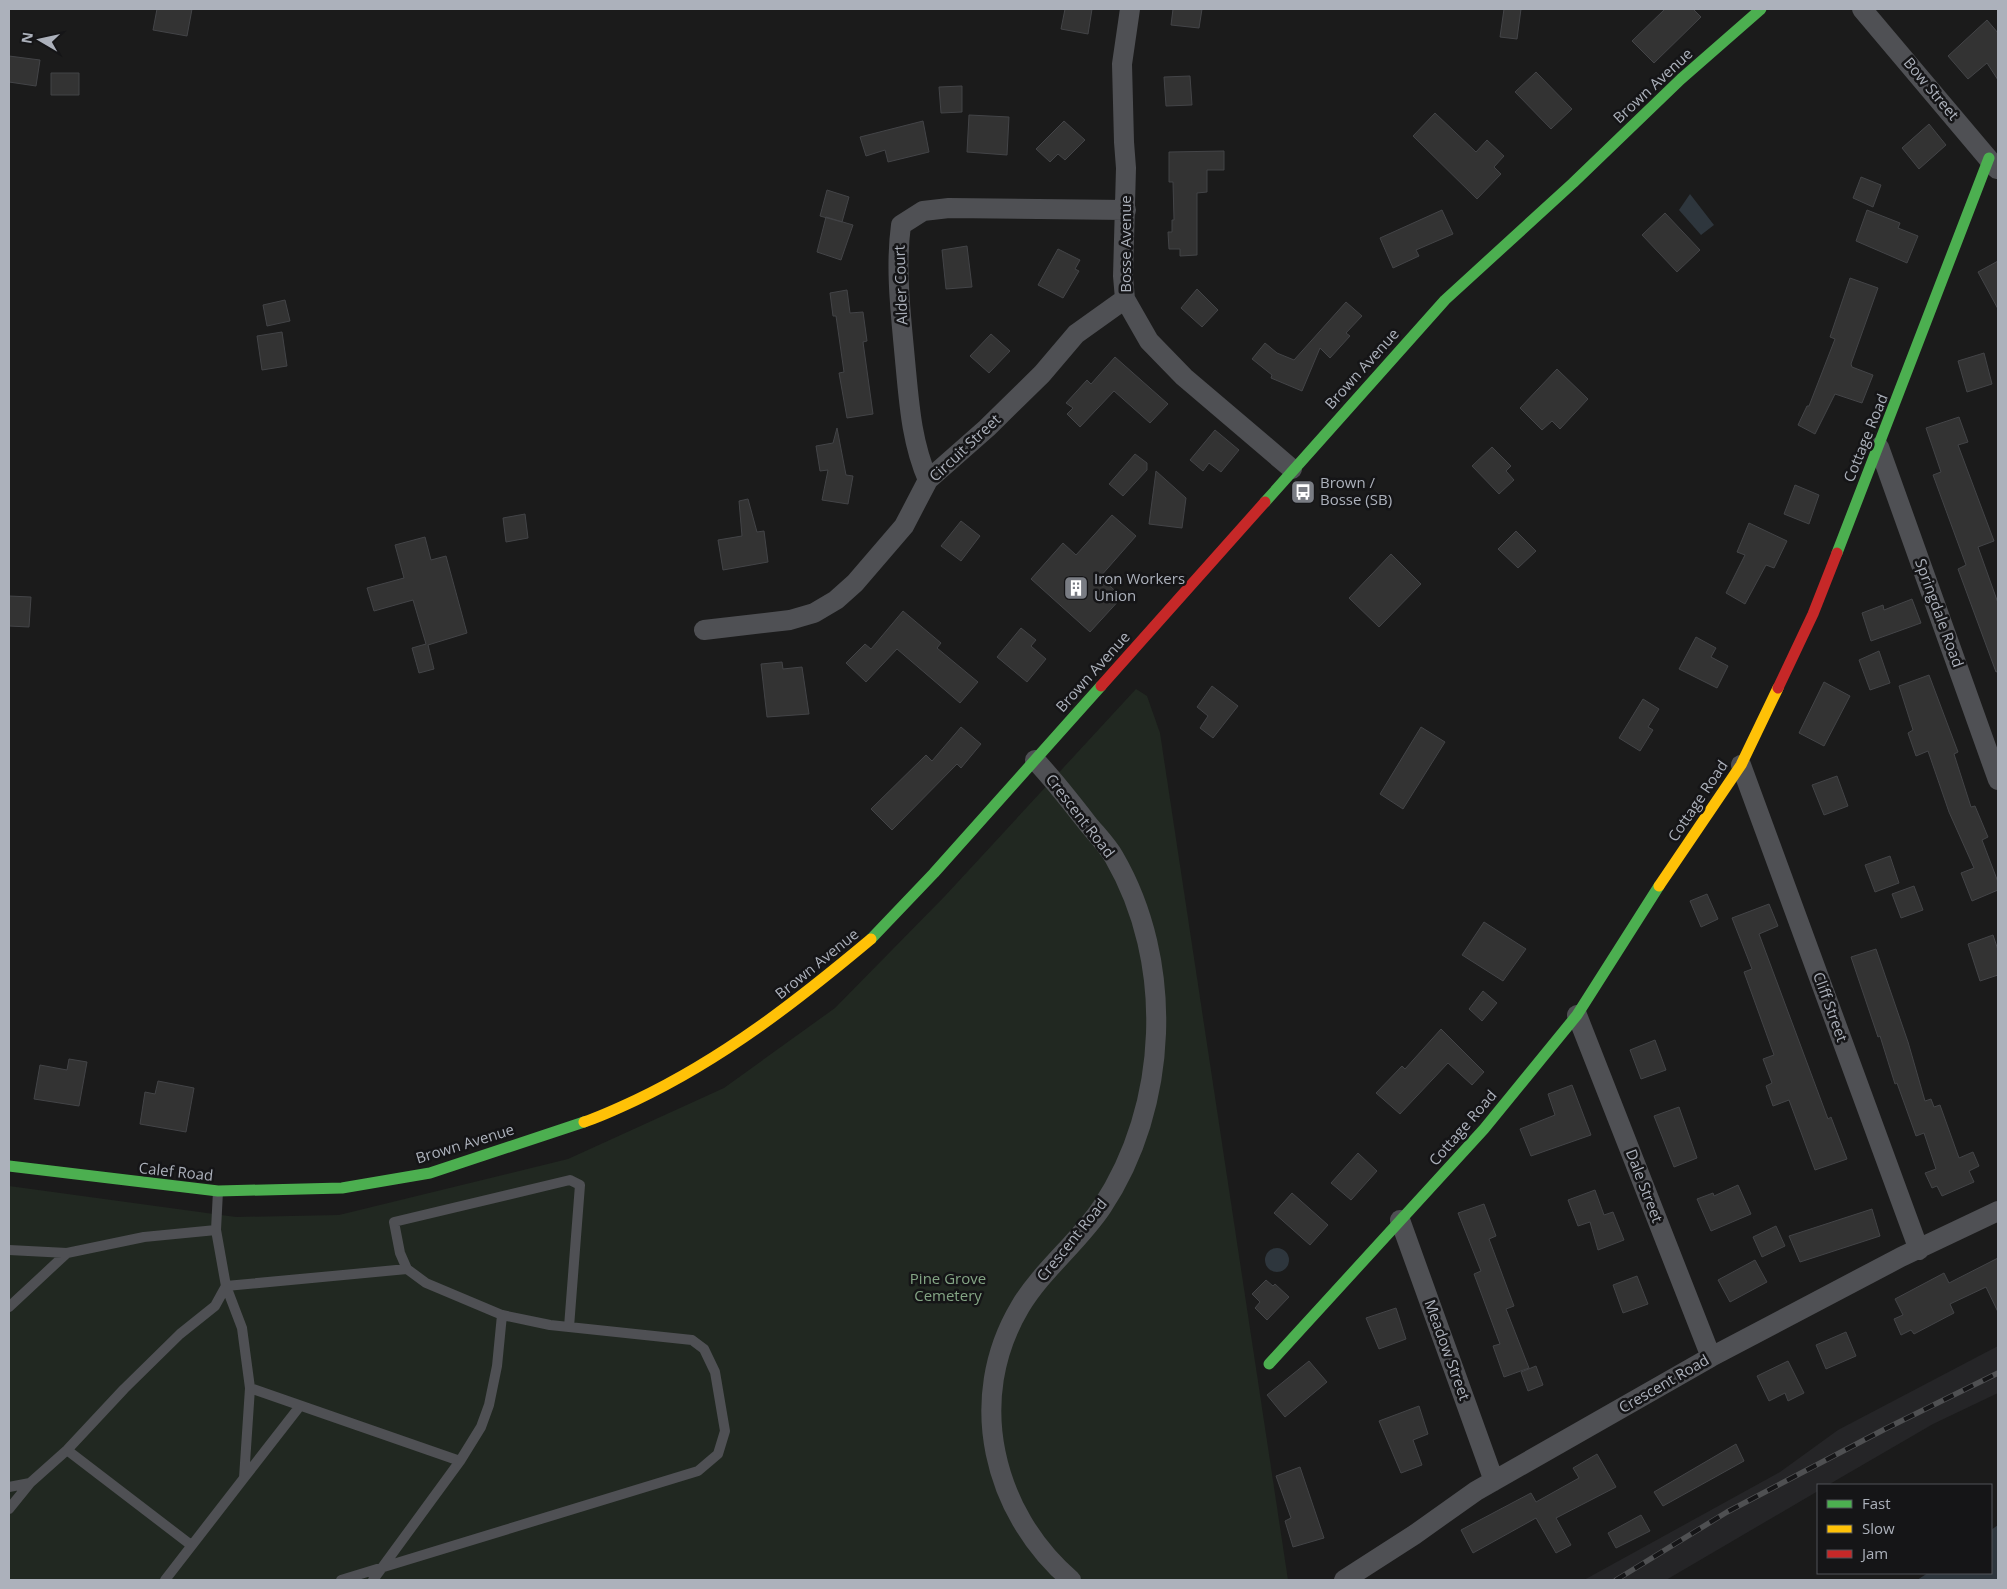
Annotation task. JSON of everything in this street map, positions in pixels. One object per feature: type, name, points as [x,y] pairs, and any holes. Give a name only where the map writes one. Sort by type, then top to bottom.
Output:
[{"type":"main road","name":"Brown Avenue","points":[[342,1188],[430,1173],[597,1118],[667,1085],[718,1056],[819,983],[874,937],[934,873],[1444,300],[1573,183],[1681,78],[1761,9]]},
{"type":"main road","name":"Cottage Road","points":[[1269,1364],[1484,1129],[1577,1015],[1636,921],[1741,764],[1813,614],[1994,164]]},
{"type":"main road","name":"Calef Road","points":[[9,1166],[218,1191],[342,1188]]},
{"type":"street","name":"Bosse Avenue","points":[[1130,9],[1122,64],[1126,210],[1123,276],[1125,299],[1149,341],[1184,377],[1292,469]]},
{"type":"street","name":"Bow Street","points":[[1862,9],[1994,164]]},
{"type":"street","name":"Alder Court","points":[[928,480],[918,456],[912,432],[902,328],[898,252],[901,225],[923,211],[949,208],[1126,210]]},
{"type":"street","name":"Circuit Street","points":[[704,630],[790,620],[814,613],[836,600],[855,583],[904,526],[928,480],[988,428],[1042,374],[1076,334],[1125,299]]},
{"type":"street","name":"Springdale Road","points":[[1879,447],[1998,780]]},
{"type":"street","name":"Crescent Road","points":[[1035,760],[1113,856],[1122,873],[1142,925],[1151,960],[1155,1014],[1154,1064],[1144,1114],[1126,1162],[1102,1207],[1034,1286],[1020,1307],[1000,1353],[995,1378],[992,1427],[1000,1477],[1010,1500],[1031,1536],[1052,1562],[1072,1580]]},
{"type":"street","name":"Cliff Street","points":[[1741,764],[1919,1250]]},
{"type":"street","name":"Dale Street","points":[[1577,1015],[1711,1357]]},
{"type":"street","name":"Crescent Road","points":[[1344,1580],[1494,1481],[1711,1357],[1998,1211]]},
{"type":"street","name":"Meadow Street","points":[[1400,1220],[1494,1481]]},
{"type":"lane","points":[[341,1580],[698,1471],[718,1454],[725,1431],[715,1372],[704,1348],[692,1340],[569,1327],[502,1315],[426,1283],[407,1269],[400,1253],[394,1222],[570,1180],[580,1185],[569,1327]]},
{"type":"lane","points":[[218,1191],[216,1230],[226,1286],[242,1328],[250,1388],[244,1478]]},
{"type":"lane","points":[[9,1250],[67,1253],[144,1237],[216,1230]]},
{"type":"lane","points":[[9,1308],[67,1253]]},
{"type":"lane","points":[[226,1286],[407,1269]]},
{"type":"lane","points":[[9,1509],[30,1483],[67,1450],[180,1334],[215,1306],[226,1286]]},
{"type":"lane","points":[[373,1580],[460,1461],[481,1427],[489,1405],[497,1366],[502,1315]]},
{"type":"lane","points":[[250,1388],[460,1461]]},
{"type":"lane","points":[[165,1580],[300,1406]]},
{"type":"lane","points":[[67,1450],[191,1545]]},
{"type":"lane","points":[[9,1487],[30,1483]]},
{"type":"shaded area","points":[[1690,194],[1714,225],[1701,235],[1679,210]]},
{"type":"shaded area","points":[[1277,1248],[1285,1252],[1289,1260],[1285,1268],[1277,1272],[1269,1268],[1265,1260],[1269,1252]]},
{"type":"shaded area","points":[[1998,1346],[1998,1393],[1933,1424],[1830,1484],[1817,1484],[1817,1492],[1666,1580],[1584,1580],[1780,1472],[1838,1430]]},
{"type":"shaded area","points":[[1998,1525],[1998,1580],[1917,1580],[1926,1574],[1992,1574],[1992,1529]]},
{"type":"green space","name":"Pine Grove Cemetery","points":[[1136,689],[1147,696],[1160,733],[1288,1580],[9,1580],[9,1186],[236,1217],[339,1215],[568,1159],[724,1088],[835,1008],[945,896]]},
{"type":"building","points":[[157,9],[192,9],[187,36],[153,30]]},
{"type":"building","points":[[1065,9],[1092,9],[1088,34],[1061,29]]},
{"type":"building","points":[[1173,9],[1202,9],[1199,28],[1171,25]]},
{"type":"building","points":[[1504,9],[1521,9],[1517,39],[1500,37]]},
{"type":"building","points":[[1665,9],[1693,9],[1701,17],[1654,63],[1632,41]]},
{"type":"building","points":[[1987,20],[1998,33],[1998,80],[1987,63],[1968,79],[1948,56]]},
{"type":"building","points":[[9,56],[40,60],[36,86],[9,82]]},
{"type":"building","points":[[1536,72],[1572,109],[1551,129],[1515,92]]},
{"type":"building","points":[[51,73],[79,73],[79,95],[51,95]]},
{"type":"building","points":[[1190,76],[1192,105],[1166,106],[1164,77]]},
{"type":"building","points":[[962,86],[962,112],[941,113],[939,87]]},
{"type":"building","points":[[1435,113],[1476,152],[1487,140],[1504,156],[1494,167],[1501,174],[1477,199],[1413,136]]},
{"type":"building","points":[[969,115],[1009,117],[1007,155],[967,152]]},
{"type":"building","points":[[923,121],[929,152],[888,162],[885,150],[866,156],[860,137]]},
{"type":"building","points":[[1064,121],[1085,140],[1065,160],[1058,154],[1050,162],[1036,149]]},
{"type":"building","points":[[1929,124],[1946,145],[1919,169],[1902,148]]},
{"type":"building","points":[[1224,151],[1224,170],[1207,170],[1207,192],[1197,193],[1197,255],[1180,256],[1180,249],[1169,249],[1168,232],[1172,232],[1172,220],[1174,220],[1173,182],[1169,182],[1169,152]]},
{"type":"building","points":[[1861,177],[1881,185],[1873,207],[1853,198]]},
{"type":"building","points":[[827,190],[849,197],[842,222],[820,216]]},
{"type":"building","points":[[1442,210],[1453,234],[1416,250],[1419,256],[1393,268],[1380,238]]},
{"type":"building","points":[[1867,210],[1900,223],[1898,228],[1918,236],[1907,263],[1856,241]]},
{"type":"building","points":[[1665,213],[1700,250],[1677,272],[1642,235]]},
{"type":"building","points":[[826,217],[853,225],[841,260],[817,252]]},
{"type":"building","points":[[967,246],[972,287],[946,289],[942,250]]},
{"type":"building","points":[[1058,249],[1080,260],[1075,269],[1079,271],[1063,298],[1038,285]]},
{"type":"building","points":[[1998,261],[1998,309],[1978,272]]},
{"type":"building","points":[[1850,278],[1878,288],[1851,364],[1852,367],[1873,375],[1862,403],[1835,394],[1815,434],[1798,425],[1807,406],[1809,406],[1835,339],[1830,337]]},
{"type":"building","points":[[1197,289],[1218,310],[1202,327],[1181,308]]},
{"type":"building","points":[[847,290],[850,313],[863,312],[867,341],[863,342],[873,414],[847,418],[839,373],[844,372],[836,316],[833,316],[830,293]]},
{"type":"building","points":[[285,300],[290,321],[267,326],[263,305]]},
{"type":"building","points":[[1346,302],[1362,316],[1346,333],[1350,336],[1330,358],[1320,348],[1302,391],[1271,378],[1272,375],[1252,359],[1265,343],[1277,353],[1294,360]]},
{"type":"building","points":[[282,332],[287,366],[262,370],[257,336]]},
{"type":"building","points":[[991,334],[1010,351],[989,373],[970,356]]},
{"type":"building","points":[[1984,353],[1992,384],[1967,392],[1958,361]]},
{"type":"building","points":[[1115,357],[1168,404],[1150,423],[1114,391],[1080,427],[1067,414],[1073,408],[1066,403],[1087,380],[1091,384]]},
{"type":"building","points":[[1557,369],[1588,399],[1560,429],[1552,421],[1542,430],[1520,408]]},
{"type":"building","points":[[1959,417],[1968,442],[1958,445],[1994,541],[1978,547],[1998,603],[1998,671],[1996,672],[1958,569],[1966,565],[1933,475],[1941,472],[1926,428]]},
{"type":"building","points":[[837,428],[846,475],[853,476],[848,504],[822,500],[828,470],[820,471],[816,446],[833,443]]},
{"type":"building","points":[[1215,430],[1239,450],[1221,472],[1209,463],[1203,471],[1190,460]]},
{"type":"building","points":[[1492,447],[1511,466],[1506,471],[1514,480],[1499,494],[1472,466]]},
{"type":"building","points":[[1135,454],[1147,463],[1147,470],[1123,496],[1109,484]]},
{"type":"building","points":[[1156,471],[1186,498],[1182,528],[1149,524]]},
{"type":"building","points":[[1795,485],[1819,495],[1809,524],[1784,514]]},
{"type":"building","points":[[748,499],[757,532],[764,531],[768,562],[723,570],[718,540],[742,536],[739,501]]},
{"type":"building","points":[[525,514],[528,538],[506,542],[503,518]]},
{"type":"building","name":"Iron Workers Union","points":[[1112,515],[1136,536],[1100,577],[1122,597],[1090,632],[1031,579],[1063,543],[1076,555]]},
{"type":"building","points":[[961,521],[980,536],[961,561],[941,546]]},
{"type":"building","points":[[1749,523],[1787,541],[1774,568],[1766,565],[1745,604],[1726,593],[1745,555],[1737,552]]},
{"type":"building","points":[[1516,531],[1536,551],[1518,568],[1498,549]]},
{"type":"building","points":[[425,537],[431,560],[446,556],[467,633],[428,645],[434,669],[419,673],[412,648],[426,644],[413,600],[374,611],[367,588],[404,578],[395,545]]},
{"type":"building","points":[[1391,554],[1421,584],[1379,627],[1349,598]]},
{"type":"building","points":[[9,596],[31,597],[29,627],[9,626]]},
{"type":"building","points":[[1912,599],[1921,623],[1871,641],[1862,613],[1883,605],[1884,610]]},
{"type":"building","points":[[903,611],[941,643],[937,648],[978,682],[960,703],[897,649],[866,682],[846,663],[865,644],[871,649]]},
{"type":"building","points":[[1021,628],[1036,640],[1031,646],[1046,659],[1027,682],[997,657]]},
{"type":"building","points":[[1696,637],[1716,648],[1711,657],[1728,666],[1717,688],[1679,669]]},
{"type":"building","points":[[1879,651],[1890,683],[1870,690],[1859,660]]},
{"type":"building","points":[[782,662],[783,669],[802,667],[809,714],[767,717],[761,664]]},
{"type":"building","points":[[1929,675],[1958,752],[1954,754],[1971,807],[1975,806],[1988,837],[1982,840],[1998,882],[1998,890],[1972,901],[1961,873],[1974,868],[1949,812],[1928,751],[1916,756],[1908,733],[1913,730],[1899,686]]},
{"type":"building","points":[[1824,682],[1850,696],[1824,746],[1799,733]]},
{"type":"building","points":[[1212,686],[1238,706],[1213,738],[1200,728],[1208,716],[1197,707]]},
{"type":"building","points":[[1643,699],[1659,709],[1648,727],[1653,730],[1640,751],[1619,738]]},
{"type":"building","points":[[961,727],[981,744],[961,768],[957,764],[892,830],[871,809],[926,755],[932,761]]},
{"type":"building","points":[[1421,727],[1445,742],[1403,809],[1380,794]]},
{"type":"building","points":[[1837,776],[1848,806],[1824,815],[1812,785]]},
{"type":"building","points":[[1890,856],[1899,883],[1875,892],[1865,865]]},
{"type":"building","points":[[1914,886],[1923,910],[1901,918],[1892,894]]},
{"type":"building","points":[[1707,894],[1718,919],[1701,927],[1690,901]]},
{"type":"building","points":[[1769,904],[1778,926],[1759,934],[1828,1119],[1831,1117],[1847,1159],[1815,1170],[1789,1100],[1773,1106],[1766,1086],[1772,1083],[1763,1059],[1774,1055],[1744,972],[1752,969],[1732,918]]},
{"type":"building","points":[[1484,922],[1526,949],[1503,981],[1462,955]]},
{"type":"building","points":[[1993,935],[1998,950],[1998,975],[1980,981],[1968,944]]},
{"type":"building","points":[[1876,949],[1908,1042],[1925,1101],[1931,1099],[1934,1107],[1940,1105],[1959,1158],[1973,1152],[1979,1166],[1969,1171],[1974,1182],[1942,1196],[1937,1186],[1932,1188],[1925,1173],[1936,1169],[1924,1133],[1916,1136],[1897,1083],[1895,1084],[1880,1036],[1878,1037],[1851,957]]},
{"type":"building","points":[[1483,991],[1497,1003],[1482,1021],[1469,1009]]},
{"type":"building","points":[[1441,1029],[1484,1072],[1472,1085],[1448,1063],[1400,1114],[1376,1093],[1402,1066],[1405,1069]]},
{"type":"building","points":[[1655,1040],[1666,1070],[1641,1079],[1630,1050]]},
{"type":"building","points":[[69,1059],[87,1062],[79,1106],[34,1099],[40,1065],[67,1070]]},
{"type":"building","points":[[158,1081],[194,1088],[186,1132],[140,1124],[145,1092],[155,1094]]},
{"type":"building","points":[[1572,1085],[1591,1135],[1531,1156],[1520,1129],[1555,1115],[1548,1094]]},
{"type":"building","points":[[1679,1107],[1697,1158],[1674,1167],[1654,1116]]},
{"type":"building","points":[[1358,1153],[1377,1171],[1351,1200],[1331,1183]]},
{"type":"building","points":[[1738,1185],[1751,1214],[1711,1231],[1697,1199],[1713,1193],[1714,1196]]},
{"type":"building","points":[[1595,1190],[1604,1215],[1613,1212],[1624,1240],[1598,1250],[1590,1222],[1578,1226],[1568,1200]]},
{"type":"building","points":[[1292,1193],[1328,1225],[1310,1245],[1274,1213]]},
{"type":"building","points":[[1484,1204],[1496,1236],[1489,1239],[1514,1306],[1506,1309],[1529,1368],[1504,1377],[1493,1346],[1500,1344],[1474,1274],[1481,1271],[1458,1213]]},
{"type":"building","points":[[1872,1209],[1880,1236],[1800,1262],[1789,1236]]},
{"type":"building","points":[[1776,1226],[1785,1246],[1762,1257],[1753,1237]]},
{"type":"building","points":[[1998,1258],[1998,1312],[1986,1287],[1950,1304],[1954,1313],[1914,1334],[1911,1330],[1901,1335],[1894,1319],[1903,1315],[1895,1299],[1944,1273],[1949,1283]]},
{"type":"building","points":[[1755,1260],[1767,1282],[1730,1302],[1718,1280]]},
{"type":"building","points":[[1637,1276],[1648,1304],[1623,1313],[1613,1285]]},
{"type":"building","points":[[1266,1280],[1273,1286],[1275,1284],[1289,1297],[1267,1320],[1255,1308],[1260,1302],[1252,1294]]},
{"type":"building","points":[[1396,1308],[1406,1339],[1379,1349],[1366,1318]]},
{"type":"building","points":[[1846,1332],[1856,1356],[1826,1369],[1816,1345]]},
{"type":"building","points":[[1309,1361],[1327,1382],[1285,1417],[1267,1395]]},
{"type":"building","points":[[1788,1361],[1804,1393],[1788,1401],[1785,1393],[1769,1401],[1757,1376]]},
{"type":"building","points":[[1536,1366],[1543,1385],[1528,1391],[1521,1372]]},
{"type":"building","points":[[1419,1406],[1428,1434],[1413,1440],[1422,1465],[1401,1473],[1379,1421]]},
{"type":"building","points":[[1736,1444],[1744,1461],[1663,1506],[1654,1492]]},
{"type":"building","points":[[1597,1454],[1616,1487],[1556,1518],[1571,1545],[1556,1553],[1536,1518],[1473,1553],[1461,1530],[1531,1493],[1536,1502],[1579,1478],[1573,1468]]},
{"type":"building","points":[[1300,1467],[1324,1538],[1293,1547],[1285,1521],[1291,1518],[1276,1476]]},
{"type":"building","points":[[1641,1515],[1650,1531],[1616,1548],[1608,1533]]},
{"type":"railway","points":[[1616,1580],[1727,1512],[1885,1429],[1998,1373]]},
{"type":"traffic: fast","points":[[1265,502],[1445,300],[1573,183],[1681,79],[1761,9]]},
{"type":"traffic: fast","points":[[1837,553],[1989,158]]},
{"type":"traffic: fast","points":[[871,939],[934,873],[1101,686]]},
{"type":"traffic: fast","points":[[1269,1364],[1484,1129],[1577,1015],[1659,886]]},
{"type":"traffic: fast","points":[[9,1166],[218,1191],[342,1188],[430,1173],[584,1122]]},
{"type":"traffic: slow","points":[[1659,886],[1741,765],[1778,688]]},
{"type":"traffic: slow","points":[[584,1122],[617,1109],[668,1084],[730,1047],[787,1006],[871,939]]},
{"type":"traffic: jam","points":[[1101,686],[1265,502]]},
{"type":"traffic: jam","points":[[1778,688],[1813,614],[1837,553]]},
{"type":"place","name":"Brown / Bosse (SB)","points":[[1303,492]]},
{"type":"place","name":"Iron Workers Union","points":[[1076,588]]}]
